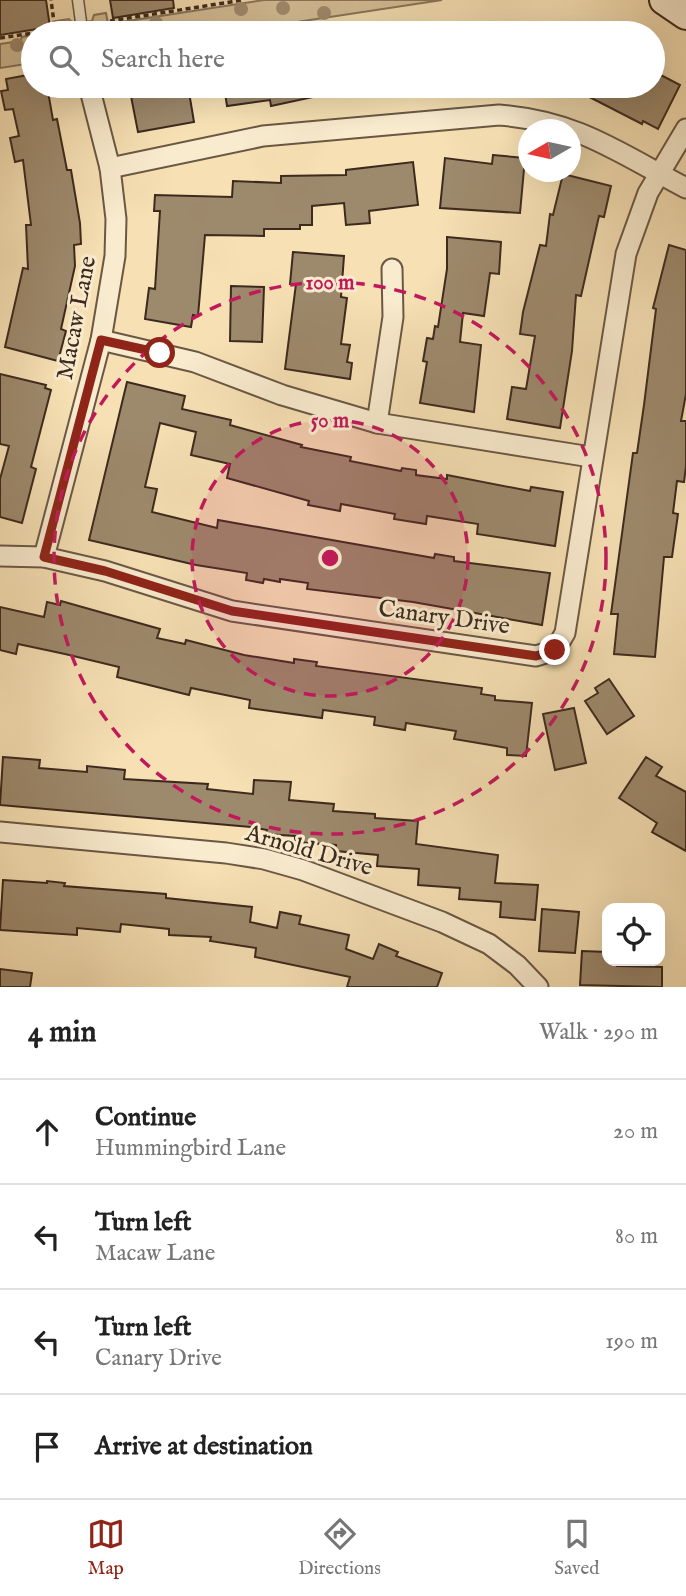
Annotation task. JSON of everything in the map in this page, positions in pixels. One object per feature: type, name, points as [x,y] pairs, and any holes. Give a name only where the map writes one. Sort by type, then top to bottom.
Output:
[{"type":"main road","points":[[664,0],[686,15]]},
{"type":"street","name":"Macaw Lane","points":[[44,557],[101,340],[115,256],[116,219],[110,168],[92,98]]},
{"type":"street","points":[[110,168],[263,136],[499,116],[534,118],[576,129],[686,187]]},
{"type":"street","name":"Canary Drive","points":[[0,556],[44,557],[105,571],[232,611],[536,656],[555,650],[565,633],[591,457],[626,254],[644,202],[686,130]]},
{"type":"street","points":[[377,423],[393,317],[392,269]]},
{"type":"street","points":[[101,340],[195,362],[282,395],[377,423],[591,457]]},
{"type":"street","name":"Arnold Drive","points":[[0,832],[226,853],[303,870],[430,917],[489,944],[517,965],[538,987]]},
{"type":"lane","points":[[78,0],[81,21]]},
{"type":"path","points":[[51,0],[54,21]]},
{"type":"path","points":[[110,20],[243,0]]},
{"type":"path","points":[[0,38],[21,35]]},
{"type":"shaded area","points":[[264,0],[442,0],[303,21],[128,21]]},
{"type":"shaded area","points":[[106,13],[107,21],[92,21],[94,15]]},
{"type":"shaded area","points":[[21,39],[21,65],[0,68],[0,44]]},
{"type":"building","points":[[0,0],[46,0],[49,21],[21,21],[21,32],[0,35]]},
{"type":"building","points":[[110,0],[173,0],[174,8],[113,18]]},
{"type":"building","points":[[21,76],[21,98],[49,98],[53,120],[57,119],[67,170],[71,170],[81,244],[74,245],[75,266],[61,329],[66,331],[58,361],[5,347],[23,268],[28,269],[26,225],[31,225],[23,160],[15,162],[10,138],[19,136],[13,109],[5,110],[1,91],[8,90],[6,79]]},
{"type":"building","points":[[665,77],[680,85],[658,129],[643,121],[642,124],[591,98],[665,98]]},
{"type":"building","points":[[131,98],[190,98],[194,122],[138,132]]},
{"type":"building","points":[[226,98],[308,98],[271,106],[270,100],[227,106]]},
{"type":"building","points":[[493,155],[518,157],[518,182],[523,182],[520,213],[440,208],[445,158],[492,164]]},
{"type":"building","points":[[413,162],[418,205],[369,211],[370,223],[346,225],[344,203],[312,206],[312,225],[300,225],[300,229],[264,229],[264,236],[205,235],[198,316],[193,315],[191,327],[145,319],[149,288],[155,289],[160,211],[154,211],[155,195],[232,197],[233,181],[281,183],[281,176],[346,175],[346,170]]},
{"type":"building","points":[[581,178],[611,186],[604,217],[599,216],[581,296],[576,295],[572,351],[560,428],[507,419],[512,387],[526,389],[535,336],[520,334],[523,312],[540,245],[546,246],[550,214],[553,215],[561,182],[581,182]]},
{"type":"building","points":[[447,237],[501,242],[499,274],[490,273],[484,316],[463,313],[460,342],[481,345],[474,412],[420,403],[427,362],[423,361],[427,338],[433,339],[435,326],[438,327],[447,269]]},
{"type":"building","points":[[669,245],[686,250],[686,394],[681,421],[686,421],[684,482],[677,481],[673,513],[678,514],[672,557],[664,557],[655,657],[614,654],[618,614],[611,614],[633,453],[637,453],[644,405],[656,309],[653,308]]},
{"type":"building","points":[[293,252],[344,256],[341,297],[347,298],[341,344],[350,345],[347,362],[352,363],[350,379],[285,369],[296,284],[290,284]]},
{"type":"building","points":[[231,286],[264,287],[262,342],[230,341]]},
{"type":"building","points":[[0,374],[46,385],[45,388],[51,390],[31,467],[36,469],[22,523],[0,517],[0,479],[9,446],[0,444]]},
{"type":"building","points":[[127,382],[185,396],[182,409],[231,420],[230,425],[302,445],[301,447],[351,457],[350,461],[401,471],[402,468],[416,470],[416,475],[447,479],[447,475],[530,491],[531,487],[563,492],[555,546],[477,534],[478,524],[427,516],[426,524],[394,519],[395,514],[341,504],[340,511],[308,505],[309,501],[227,478],[230,464],[191,455],[196,432],[160,423],[145,487],[157,489],[152,512],[217,528],[218,520],[434,558],[435,554],[454,557],[454,561],[550,573],[542,625],[413,602],[307,589],[308,583],[280,579],[280,582],[264,579],[263,583],[246,580],[247,573],[196,565],[89,540]]},
{"type":"building","points":[[61,601],[160,629],[157,638],[185,644],[186,640],[244,655],[294,663],[294,659],[317,662],[316,666],[482,688],[481,694],[495,696],[495,700],[532,703],[526,756],[507,755],[507,748],[454,739],[456,731],[406,723],[405,730],[374,725],[375,717],[323,710],[322,718],[249,708],[250,700],[191,688],[189,695],[117,677],[119,667],[65,654],[18,644],[16,654],[0,650],[0,607],[44,617],[47,602],[60,605]]},
{"type":"building","points":[[609,679],[634,716],[607,734],[585,701],[598,693],[595,688]]},
{"type":"building","points":[[574,708],[586,763],[555,770],[543,714]]},
{"type":"building","points":[[3,757],[40,760],[39,768],[87,772],[87,766],[125,770],[124,779],[208,784],[207,789],[253,794],[254,780],[291,782],[289,800],[334,804],[333,811],[375,814],[375,818],[418,821],[416,844],[498,855],[495,883],[538,885],[535,920],[500,917],[501,902],[459,899],[460,888],[418,885],[419,869],[377,866],[378,855],[336,851],[336,845],[295,842],[295,836],[266,834],[267,830],[251,827],[0,805]]},
{"type":"building","points":[[646,757],[662,767],[656,776],[686,792],[686,851],[652,832],[657,823],[619,798]]},
{"type":"building","points":[[3,880],[47,881],[65,883],[64,886],[166,894],[166,898],[252,907],[250,922],[277,928],[280,912],[301,916],[299,924],[349,935],[346,949],[373,959],[379,944],[398,952],[396,956],[442,973],[437,987],[347,987],[350,977],[255,957],[256,948],[210,941],[211,937],[169,935],[169,929],[121,924],[120,932],[77,928],[77,935],[0,930]]},
{"type":"building","points":[[542,909],[579,912],[575,953],[539,951]]},
{"type":"building","points":[[582,951],[602,952],[602,966],[662,967],[662,987],[580,985]]},
{"type":"building","points":[[0,969],[32,973],[30,987],[0,987]]},
{"type":"route","points":[[160,353],[101,340],[44,557],[105,571],[232,611],[536,656],[555,650]]}]
